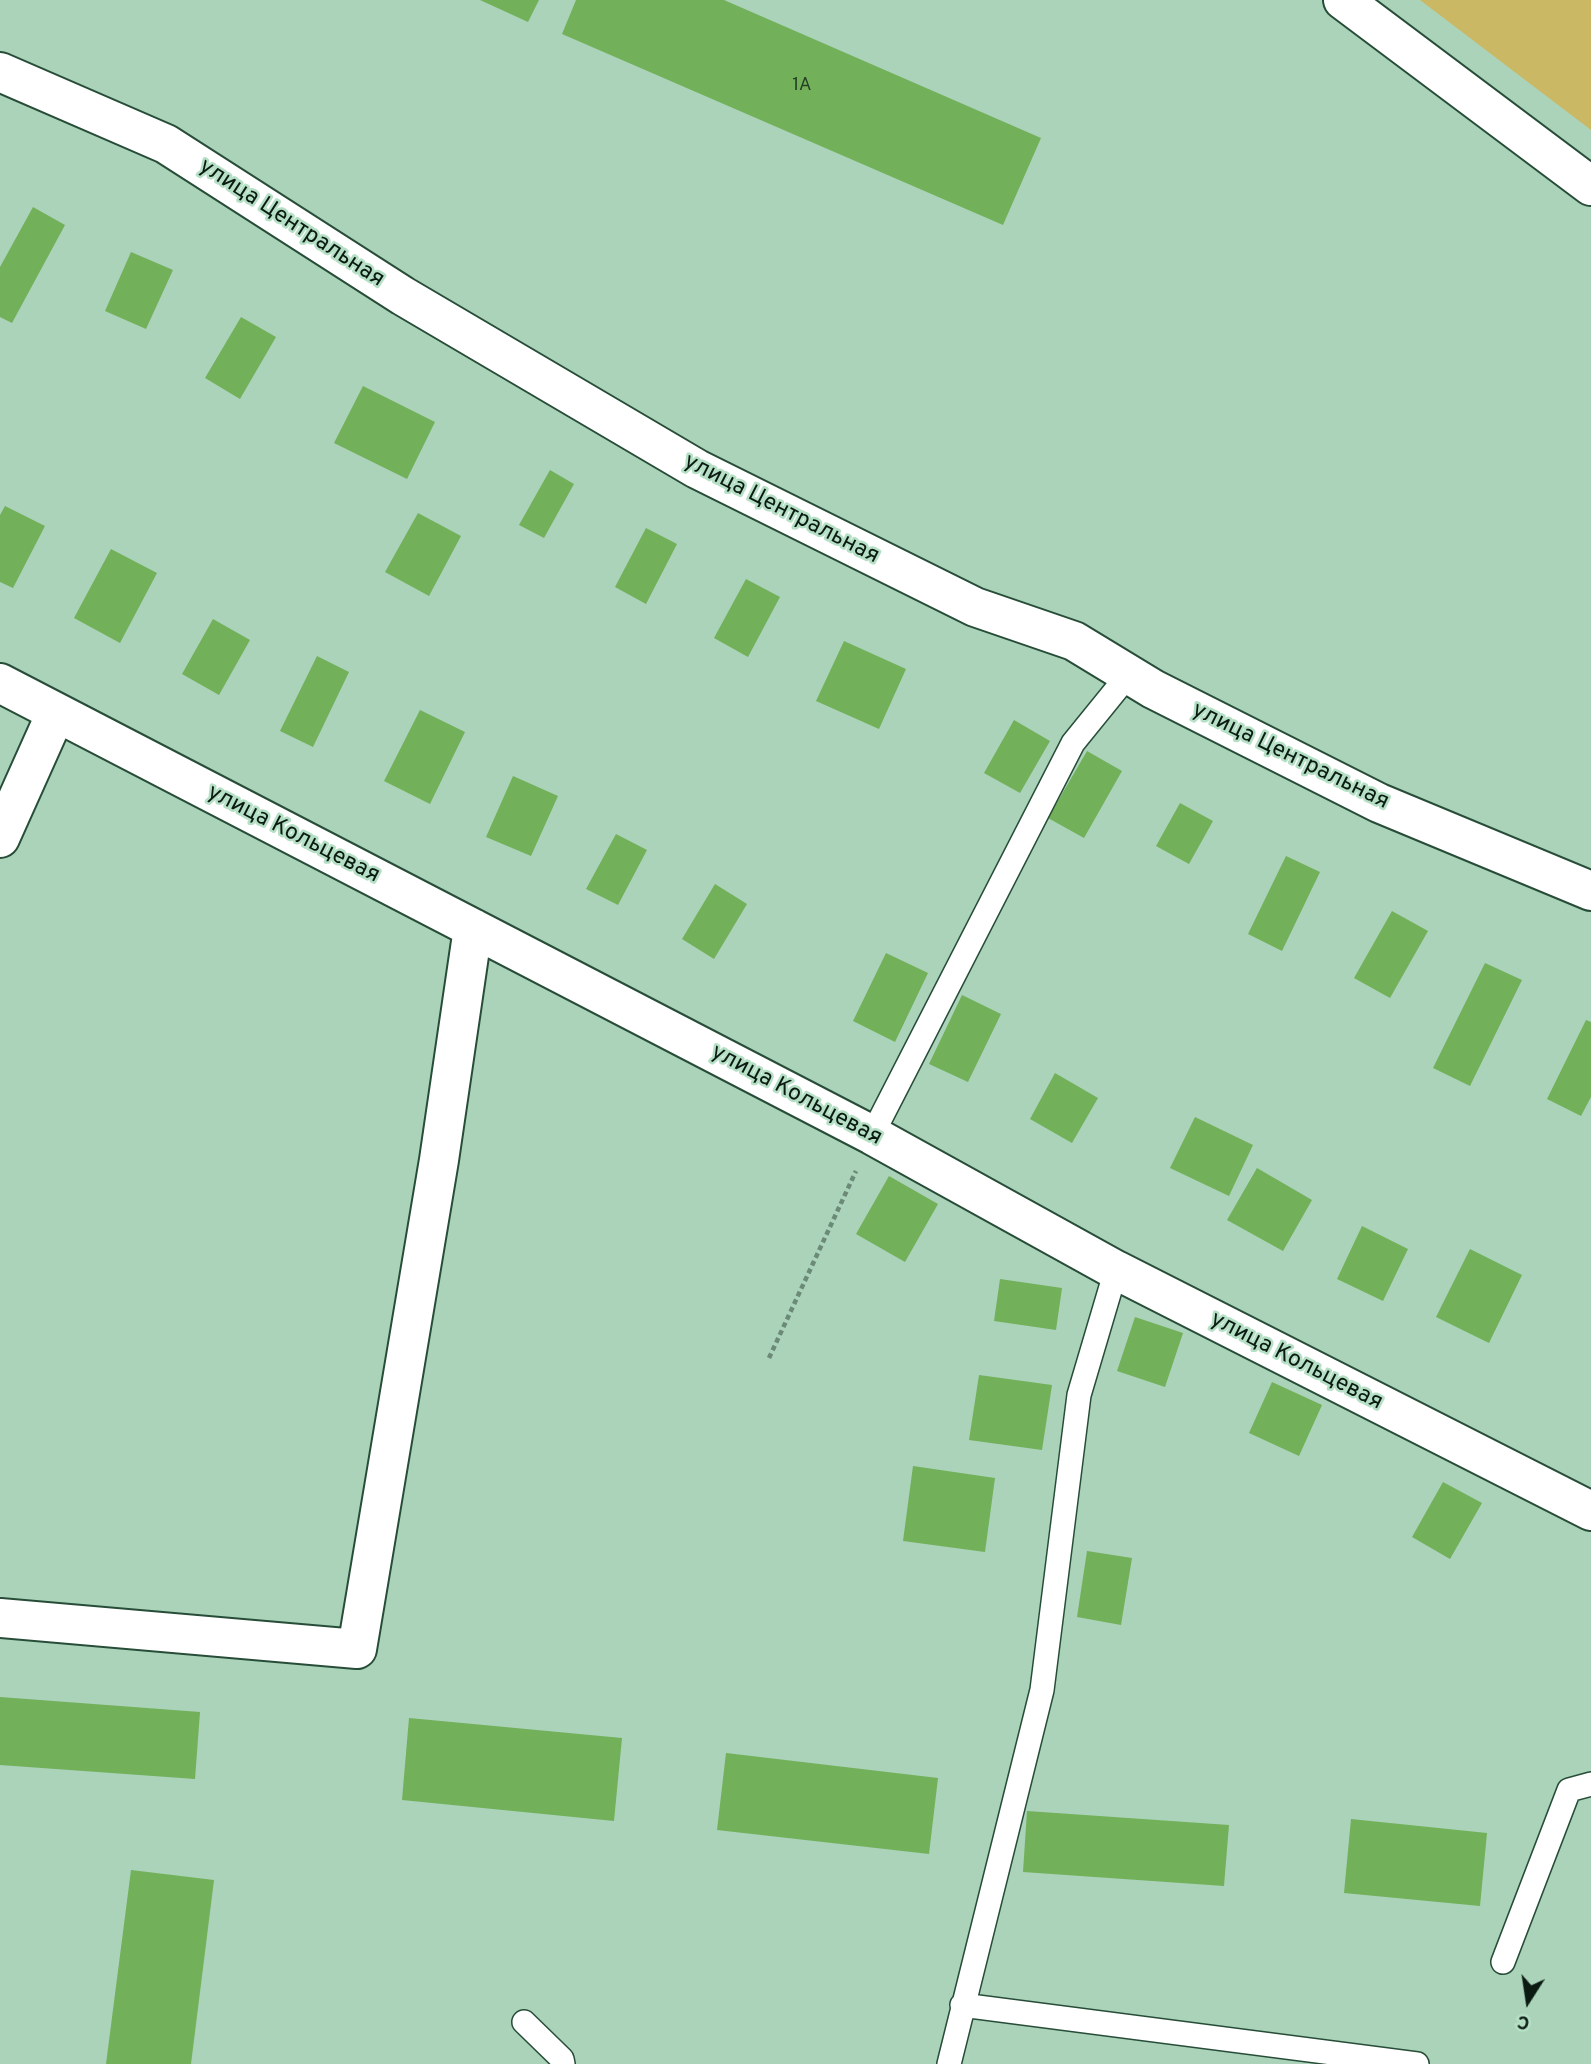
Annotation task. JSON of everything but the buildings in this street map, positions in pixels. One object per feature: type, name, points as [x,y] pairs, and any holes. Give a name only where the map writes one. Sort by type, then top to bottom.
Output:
[{"type":"street","points":[[1343,0],[1591,186]]},
{"type":"street","name":"улица Центральная","points":[[0,72],[166,144],[403,296],[697,469],[975,607],[1074,641],[1153,689],[1379,803],[1591,891]]},
{"type":"street","name":"улица Кольцевая","points":[[0,683],[872,1135],[1116,1270],[1591,1511]]},
{"type":"street","points":[[0,838],[56,713]]},
{"type":"street","points":[[0,1618],[357,1648],[439,1160],[473,928]]},
{"type":"lane","points":[[872,1135],[1073,743],[1129,674]]},
{"type":"lane","points":[[949,2064],[1042,1690],[1079,1395],[1116,1270]]},
{"type":"lane","points":[[1503,1962],[1569,1790],[1591,1784]]},
{"type":"lane","points":[[962,2006],[1417,2064]]},
{"type":"lane","points":[[524,2022],[562,2059],[563,2064]]},
{"type":"path","points":[[769,1358],[872,1135]]},
{"type":"shaded area","points":[[1420,0],[1591,0],[1591,130]]}]
